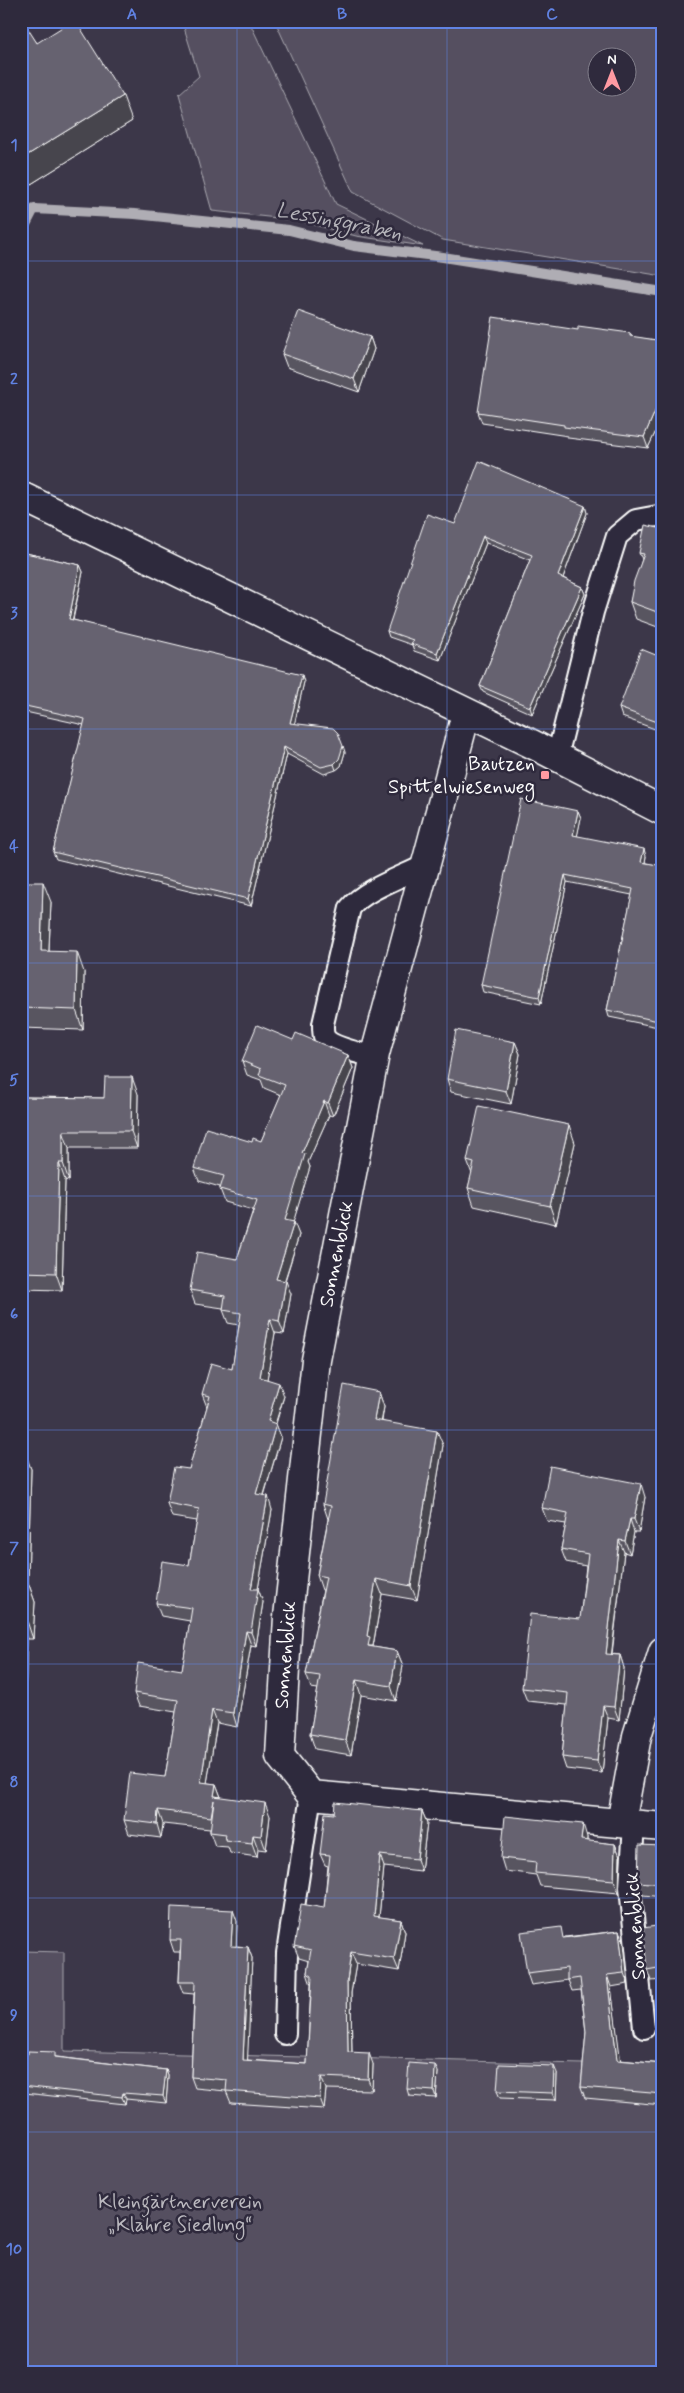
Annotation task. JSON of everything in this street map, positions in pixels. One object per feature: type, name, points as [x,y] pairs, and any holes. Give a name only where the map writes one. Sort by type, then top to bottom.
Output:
[{"type":"street","points":[[21,496],[557,757],[663,811]]},
{"type":"street","name":"Sonnenblick","points":[[310,1795],[280,1756],[288,1617],[316,1360],[374,1057],[466,714]]},
{"type":"street","name":"Sonnenblick","points":[[628,1823],[638,1736],[663,1651]]},
{"type":"street","points":[[310,1795],[663,1827]]},
{"type":"lane","points":[[557,757],[593,612],[618,536],[636,520],[663,514]]},
{"type":"lane","points":[[374,1057],[329,1042],[324,1035],[323,1024],[350,908],[357,899],[370,891],[426,865]]},
{"type":"lane","points":[[285,2034],[286,1953],[310,1795]]},
{"type":"lane","name":"Sonnenblick","points":[[628,1823],[630,1887],[644,2028]]},
{"type":"green space","points":[[182,21],[249,21],[336,204],[423,246],[356,236],[296,220],[212,211],[179,94],[199,76]]},
{"type":"green space","points":[[275,21],[663,21],[663,276],[443,240],[353,192]]},
{"type":"green space","name":"Kleingärtnerverein „Klahre Siedlung“","points":[[21,1951],[64,1952],[64,2051],[663,2066],[663,2372],[21,2372]]},
{"type":"building","points":[[21,21],[23,21],[37,43],[72,21],[76,21],[123,96],[21,159]]},
{"type":"building","points":[[298,311],[370,337],[354,379],[282,354]]},
{"type":"building","points":[[493,317],[578,330],[578,326],[630,333],[630,336],[663,341],[663,403],[659,402],[644,437],[564,427],[564,425],[478,412]]},
{"type":"building","points":[[479,461],[585,506],[558,576],[582,587],[530,707],[480,686],[532,555],[483,536],[437,653],[411,644],[413,640],[387,631],[427,514],[455,524]]},
{"type":"building","points":[[645,525],[663,529],[663,595],[657,612],[630,602],[634,581],[644,554],[639,553]]},
{"type":"building","points":[[21,552],[80,565],[69,619],[302,675],[290,723],[333,728],[338,733],[343,746],[339,759],[334,764],[321,767],[284,747],[248,899],[53,852],[85,719],[21,705]]},
{"type":"building","points":[[641,649],[663,658],[663,724],[619,708]]},
{"type":"building","points":[[521,799],[578,811],[573,835],[644,849],[641,862],[663,866],[663,1022],[607,1010],[633,889],[565,875],[539,997],[481,985]]},
{"type":"building","points":[[21,882],[43,882],[41,951],[77,952],[76,1010],[21,1008]]},
{"type":"building","points":[[257,1025],[293,1040],[296,1033],[348,1055],[328,1103],[324,1101],[302,1153],[305,1154],[285,1220],[294,1222],[276,1279],[286,1281],[279,1321],[270,1319],[260,1377],[279,1383],[268,1421],[276,1424],[256,1494],[268,1496],[251,1589],[258,1589],[251,1632],[246,1631],[233,1713],[212,1710],[201,1782],[216,1784],[214,1796],[265,1803],[261,1836],[253,1835],[252,1843],[225,1840],[226,1834],[210,1832],[214,1800],[211,1817],[158,1810],[157,1824],[124,1820],[130,1773],[165,1777],[178,1700],[134,1693],[138,1663],[182,1670],[192,1608],[156,1603],[162,1561],[189,1565],[199,1509],[167,1503],[174,1467],[189,1469],[210,1396],[202,1394],[211,1363],[232,1369],[241,1313],[223,1310],[225,1296],[190,1290],[197,1252],[237,1259],[257,1200],[220,1189],[224,1176],[194,1168],[206,1128],[252,1142],[253,1138],[261,1141],[285,1085],[259,1075],[261,1069],[242,1061]]},
{"type":"building","points":[[456,1030],[515,1042],[506,1091],[447,1079]]},
{"type":"building","points":[[105,1077],[132,1077],[131,1131],[63,1131],[63,1163],[59,1163],[56,1273],[21,1272],[21,1097],[104,1098]]},
{"type":"building","points":[[479,1106],[569,1125],[550,1206],[468,1188],[474,1163],[467,1161]]},
{"type":"building","points":[[344,1385],[379,1392],[374,1420],[437,1431],[411,1586],[376,1579],[367,1636],[370,1637],[368,1646],[397,1651],[391,1686],[356,1680],[345,1740],[310,1734],[320,1676],[306,1674],[326,1577],[317,1575],[331,1506],[323,1504]]},
{"type":"building","points":[[21,1449],[24,1449],[21,1529]]},
{"type":"building","points":[[550,1466],[641,1484],[634,1519],[630,1519],[625,1541],[619,1540],[606,1654],[620,1655],[614,1707],[603,1706],[597,1761],[562,1757],[568,1693],[522,1688],[530,1614],[580,1619],[588,1554],[561,1549],[568,1513],[542,1508]]},
{"type":"building","points":[[21,1582],[28,1582],[26,1618],[21,1618]]},
{"type":"building","points":[[335,1802],[422,1811],[417,1859],[380,1855],[374,1916],[401,1920],[394,1959],[351,1952],[347,1981],[348,2052],[369,2053],[368,2079],[321,2077],[320,2098],[226,2091],[227,2080],[191,2077],[195,1982],[179,1982],[181,1940],[170,1940],[171,1907],[233,1910],[231,1946],[248,1947],[243,2060],[307,2064],[312,1976],[307,1973],[311,1950],[294,1946],[301,1904],[324,1908],[330,1855],[320,1854],[325,1813],[334,1814]]},
{"type":"building","points":[[505,1816],[583,1824],[581,1840],[615,1844],[614,1880],[535,1873],[536,1862],[501,1858]]},
{"type":"building","points":[[639,1845],[663,1846],[663,1884],[638,1882]]},
{"type":"building","points":[[663,1925],[663,1967],[647,1970],[643,1928]]},
{"type":"building","points":[[561,1927],[563,1938],[619,1931],[624,1973],[607,1975],[617,2060],[663,2064],[663,2094],[581,2087],[586,2032],[580,1978],[567,1980],[567,1968],[527,1973],[521,1932]]},
{"type":"building","points":[[28,2051],[55,2052],[55,2057],[166,2070],[163,2096],[123,2093],[122,2097],[22,2086],[21,2112],[21,2054],[28,2054]]},
{"type":"building","points":[[409,2063],[435,2065],[434,2091],[407,2089]]},
{"type":"building","points":[[499,2064],[554,2066],[553,2093],[497,2091]]},
{"type":"waterway","name":"Lessinggraben","points":[[21,234],[34,209],[135,214],[289,230],[354,246],[443,257],[663,292]]},
{"type":"place","name":"Bautzen Spittelwiesenweg","points":[[545,775]]}]
